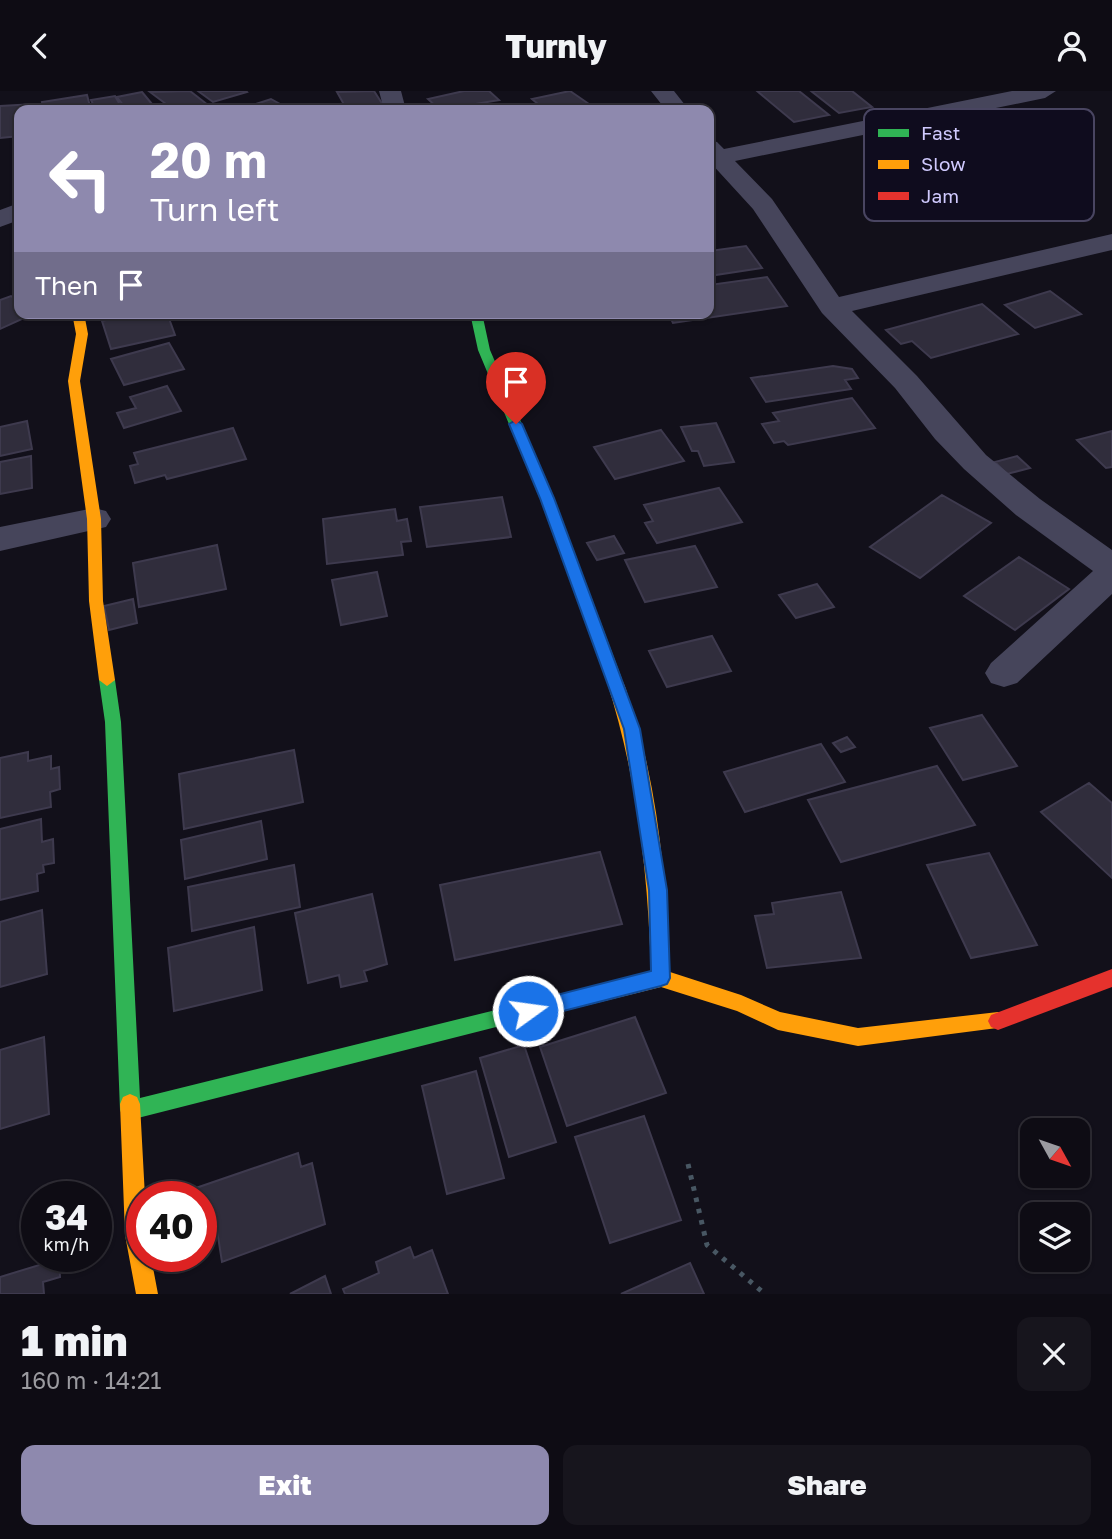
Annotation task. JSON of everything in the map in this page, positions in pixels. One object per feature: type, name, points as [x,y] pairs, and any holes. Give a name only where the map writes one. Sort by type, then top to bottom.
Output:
[{"type":"street","points":[[662,91],[674,105]]},
{"type":"street","points":[[947,109],[1045,91]]},
{"type":"street","points":[[714,152],[864,124]]},
{"type":"street","points":[[714,153],[763,204],[832,307],[906,382],[975,462],[1028,507],[1112,567]]},
{"type":"street","points":[[832,307],[1111,243]]},
{"type":"street","points":[[79,319],[82,334],[74,381],[93,519],[96,601],[113,722],[136,1235],[147,1294]]},
{"type":"street","points":[[477,319],[484,350],[547,498],[632,729],[658,890],[661,978]]},
{"type":"street","points":[[0,539],[93,519]]},
{"type":"street","points":[[1004,673],[1112,574]]},
{"type":"street","points":[[130,1110],[661,978],[741,1004],[778,1021],[858,1037],[996,1022],[1112,978]]},
{"type":"path","points":[[688,1164],[707,1245],[765,1294]]},
{"type":"building","points":[[190,91],[208,105],[167,105],[150,92]]},
{"type":"building","points":[[198,91],[246,91],[247,92],[213,102]]},
{"type":"building","points":[[374,91],[383,105],[344,105],[337,92]]},
{"type":"building","points":[[464,91],[489,91],[499,100],[470,105],[435,105],[428,99]]},
{"type":"building","points":[[570,91],[589,104],[539,105],[532,99]]},
{"type":"building","points":[[757,91],[799,91],[829,115],[794,122]]},
{"type":"building","points":[[811,91],[852,91],[872,107],[839,113]]},
{"type":"building","points":[[142,92],[153,105],[123,105],[117,97]]},
{"type":"building","points":[[87,95],[90,105],[43,105],[42,102]]},
{"type":"building","points":[[115,96],[120,105],[94,105],[91,100]]},
{"type":"building","points":[[271,99],[280,104],[277,105],[253,105]]},
{"type":"building","points":[[14,105],[14,137],[0,138],[0,106]]},
{"type":"building","points":[[746,246],[762,268],[714,275],[714,250]]},
{"type":"building","points":[[767,277],[787,306],[714,317],[714,284]]},
{"type":"building","points":[[1050,291],[1081,314],[1035,328],[1005,305]]},
{"type":"building","points":[[11,296],[14,298],[14,319],[22,319],[0,329],[0,300]]},
{"type":"building","points":[[982,304],[1018,334],[931,358],[912,341],[901,344],[886,330]]},
{"type":"building","points":[[169,319],[175,335],[111,349],[102,321]]},
{"type":"building","points":[[671,319],[700,319],[673,323]]},
{"type":"building","points":[[169,343],[184,369],[124,385],[111,359]]},
{"type":"building","points":[[833,366],[852,369],[858,378],[845,380],[851,389],[766,402],[751,378]]},
{"type":"building","points":[[167,386],[181,411],[124,428],[117,413],[136,408],[130,397]]},
{"type":"building","points":[[852,398],[875,428],[788,445],[784,441],[774,443],[762,424],[779,421],[773,413]]},
{"type":"building","points":[[27,421],[32,449],[0,456],[0,427]]},
{"type":"building","points":[[716,423],[734,462],[704,466],[698,451],[692,451],[681,427]]},
{"type":"building","points":[[233,428],[246,459],[167,479],[165,475],[135,483],[130,466],[138,464],[134,453]]},
{"type":"building","points":[[661,430],[684,461],[615,479],[594,447]]},
{"type":"building","points":[[1112,431],[1112,467],[1106,468],[1077,440]]},
{"type":"building","points":[[31,456],[32,488],[0,494],[0,462]]},
{"type":"building","points":[[1017,456],[1030,468],[1007,474],[995,462]]},
{"type":"building","points":[[719,488],[742,522],[657,543],[645,523],[653,521],[644,505]]},
{"type":"building","points":[[942,495],[991,523],[920,578],[870,547]]},
{"type":"building","points":[[502,497],[511,537],[427,547],[420,507]]},
{"type":"building","points":[[395,509],[397,521],[407,519],[411,541],[401,542],[403,555],[327,564],[323,519]]},
{"type":"building","points":[[614,536],[624,553],[597,560],[587,543]]},
{"type":"building","points":[[217,545],[226,589],[139,607],[133,563]]},
{"type":"building","points":[[695,546],[717,587],[645,602],[625,560]]},
{"type":"building","points":[[1019,557],[1069,589],[1015,630],[964,596]]},
{"type":"building","points":[[377,572],[387,616],[341,625],[332,580]]},
{"type":"building","points":[[817,584],[834,607],[796,618],[779,595]]},
{"type":"building","points":[[133,599],[137,623],[109,630],[104,606]]},
{"type":"building","points":[[712,636],[731,671],[667,687],[649,651]]},
{"type":"building","points":[[982,715],[1017,766],[963,780],[930,728]]},
{"type":"building","points":[[847,737],[855,747],[841,752],[833,743]]},
{"type":"building","points":[[821,744],[845,782],[745,812],[724,772]]},
{"type":"building","points":[[294,750],[303,802],[184,829],[179,774]]},
{"type":"building","points":[[28,752],[28,761],[51,756],[51,769],[59,767],[60,789],[50,792],[51,807],[0,818],[0,758]]},
{"type":"building","points":[[937,766],[975,825],[841,862],[808,800]]},
{"type":"building","points":[[1089,783],[1112,803],[1112,878],[1041,812]]},
{"type":"building","points":[[41,819],[42,842],[53,839],[54,863],[43,865],[44,872],[37,874],[38,891],[0,900],[0,829]]},
{"type":"building","points":[[261,821],[267,859],[185,879],[181,840]]},
{"type":"building","points":[[600,852],[622,924],[455,960],[440,885]]},
{"type":"building","points":[[989,853],[1037,945],[971,958],[927,865]]},
{"type":"building","points":[[294,865],[300,907],[192,931],[188,887]]},
{"type":"building","points":[[841,892],[861,958],[767,968],[755,916],[774,914],[772,903]]},
{"type":"building","points":[[372,894],[387,964],[364,971],[367,981],[341,987],[339,975],[308,983],[295,913]]},
{"type":"building","points":[[42,910],[47,974],[0,987],[0,922]]},
{"type":"building","points":[[254,927],[262,990],[174,1011],[168,948]]},
{"type":"building","points":[[635,1017],[666,1093],[567,1126],[540,1047]]},
{"type":"building","points":[[44,1037],[49,1114],[0,1129],[0,1050]]},
{"type":"building","points":[[524,1045],[556,1142],[509,1157],[480,1058]]},
{"type":"building","points":[[476,1071],[504,1178],[447,1194],[422,1086]]},
{"type":"building","points":[[644,1116],[681,1220],[610,1243],[575,1137]]},
{"type":"building","points":[[298,1153],[301,1167],[312,1163],[325,1224],[222,1262],[217,1230],[216,1181]]},
{"type":"building","points":[[410,1247],[414,1258],[432,1250],[448,1294],[345,1294],[343,1289],[379,1273],[376,1262]]},
{"type":"building","points":[[690,1263],[704,1294],[621,1294]]},
{"type":"building","points":[[21,1271],[60,1272],[60,1277],[43,1282],[44,1294],[0,1294],[0,1277]]},
{"type":"building","points":[[325,1276],[331,1294],[290,1294]]},
{"type":"traffic: fast","points":[[477,319],[484,350],[547,498],[614,679]]},
{"type":"traffic: fast","points":[[107,680],[113,722],[130,1104]]},
{"type":"traffic: fast","points":[[130,1110],[544,1007]]},
{"type":"traffic: slow","points":[[79,319],[82,334],[74,381],[94,519],[96,601],[107,680]]},
{"type":"traffic: slow","points":[[614,679],[636,752],[650,827],[661,978]]},
{"type":"traffic: slow","points":[[544,1007],[661,978],[741,1004],[778,1021],[858,1037],[998,1021]]},
{"type":"traffic: slow","points":[[130,1104],[136,1235],[147,1294]]},
{"type":"traffic: jam","points":[[998,1021],[1112,978]]},
{"type":"route","points":[[516,424],[547,498],[632,729],[658,890],[661,978],[528,1011]]}]
